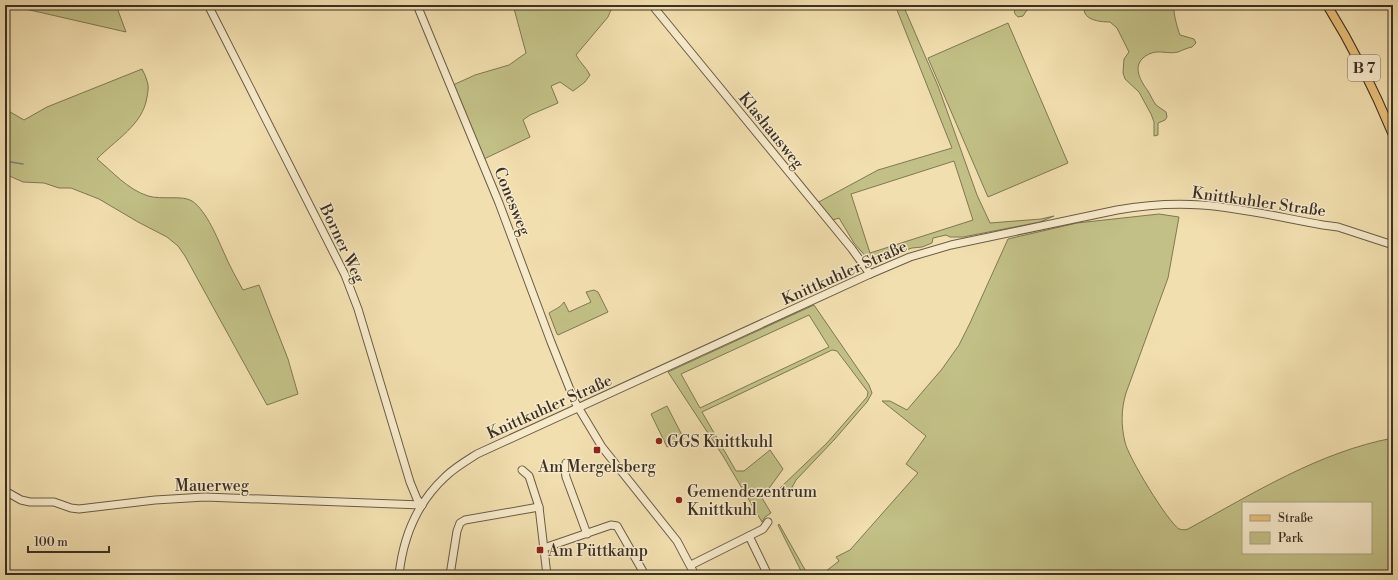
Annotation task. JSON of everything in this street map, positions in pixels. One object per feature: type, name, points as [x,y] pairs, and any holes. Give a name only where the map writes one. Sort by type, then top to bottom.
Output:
[{"type":"main road","name":"B 7","points":[[1327,5],[1362,64],[1393,136]]},
{"type":"street","name":"Borner Weg","points":[[208,5],[345,275],[360,317],[410,482],[417,499],[422,505]]},
{"type":"street","name":"Conesweg","points":[[417,5],[500,203],[551,342],[578,409]]},
{"type":"street","name":"Klashausweg","points":[[652,5],[852,249],[870,274]]},
{"type":"street","name":"Knittkuhler Straße","points":[[399,575],[406,538],[415,516],[422,505],[445,477],[477,454],[910,257],[951,245],[1117,210],[1168,204],[1220,207],[1338,227],[1393,245]]},
{"type":"street","points":[[578,409],[602,447],[677,541],[695,575]]},
{"type":"street","points":[[566,463],[566,477],[587,534]]},
{"type":"street","points":[[522,470],[529,476],[539,507],[547,575]]},
{"type":"street","name":"Mauerweg","points":[[5,491],[21,500],[30,502],[54,502],[79,509],[155,500],[205,497],[422,505]]},
{"type":"street","points":[[450,575],[457,531],[460,523],[465,520],[539,507]]},
{"type":"street","points":[[691,565],[763,529],[768,522]]},
{"type":"street","points":[[544,548],[611,525],[616,526],[645,575]]},
{"type":"street","points":[[749,536],[768,575]]},
{"type":"green space","points":[[8,5],[116,5],[126,32]]},
{"type":"green space","points":[[513,5],[613,5],[608,17],[576,55],[590,75],[585,82],[573,91],[560,82],[551,86],[558,103],[530,115],[523,120],[530,137],[484,159],[453,85],[475,75],[509,65],[526,53]]},
{"type":"green space","points":[[895,5],[903,5],[938,86],[977,195],[990,223],[1041,219],[1054,216],[1040,222],[963,237],[950,237],[946,235],[933,238],[932,243],[922,247],[912,248],[872,261],[868,259],[854,243],[839,218],[830,221],[815,204],[878,170],[952,148]],"holes":[[[954,161],[973,220],[870,253],[851,194]]]},
{"type":"green space","points":[[1022,5],[1034,5],[1027,10],[1023,16],[1018,17],[1014,11],[1015,8]]},
{"type":"green space","points":[[1085,5],[1167,6],[1174,10],[1180,35],[1194,39],[1196,43],[1192,47],[1174,53],[1152,53],[1143,58],[1138,66],[1139,75],[1143,84],[1156,105],[1166,112],[1167,117],[1165,120],[1158,123],[1158,135],[1154,136],[1154,122],[1139,92],[1125,79],[1123,73],[1124,59],[1129,52],[1117,28],[1110,22],[1096,21],[1088,17],[1084,10]]},
{"type":"green space","points":[[1008,23],[1068,163],[988,197],[928,58]]},
{"type":"green space","points":[[142,69],[147,80],[148,89],[147,97],[140,116],[127,131],[97,159],[127,185],[140,193],[160,198],[188,199],[197,206],[212,226],[229,264],[243,290],[259,285],[288,359],[298,394],[267,405],[185,256],[178,246],[167,237],[99,199],[71,188],[59,188],[44,183],[23,182],[5,174],[5,109],[24,120],[47,107]]},
{"type":"green space","points":[[1159,214],[1179,217],[1168,278],[1123,405],[1122,424],[1125,442],[1133,461],[1149,488],[1166,515],[1179,529],[1184,530],[1262,488],[1313,463],[1366,444],[1393,438],[1393,575],[821,575],[839,561],[836,557],[850,550],[918,473],[906,464],[926,436],[882,401],[890,401],[907,410],[942,369],[959,345],[1008,239],[1077,223]]},
{"type":"green space","points":[[594,290],[598,292],[608,312],[558,335],[549,313],[564,302],[569,312],[591,302],[586,292]]},
{"type":"green space","points":[[814,305],[869,385],[872,393],[867,402],[834,440],[796,480],[788,495],[780,488],[827,443],[867,397],[868,392],[837,351],[832,350],[702,412],[736,471],[744,471],[770,450],[783,469],[762,498],[771,513],[765,517],[762,522],[723,456],[668,372]],"holes":[[[809,315],[829,347],[700,408],[681,374]]]},
{"type":"green space","points":[[667,406],[684,439],[667,447],[651,414]]},
{"type":"green space","points":[[779,524],[808,575],[803,575],[778,525]]},
{"type":"waterway","points":[[5,161],[23,164]]},
{"type":"place","name":"GGS Knittkuhl","points":[[659,441]]},
{"type":"place","name":"Am Mergelsberg","points":[[597,450]]},
{"type":"place","name":"Gemendezentrum Knittkuhl","points":[[679,500]]},
{"type":"place","name":"Am Püttkamp","points":[[540,550]]}]
